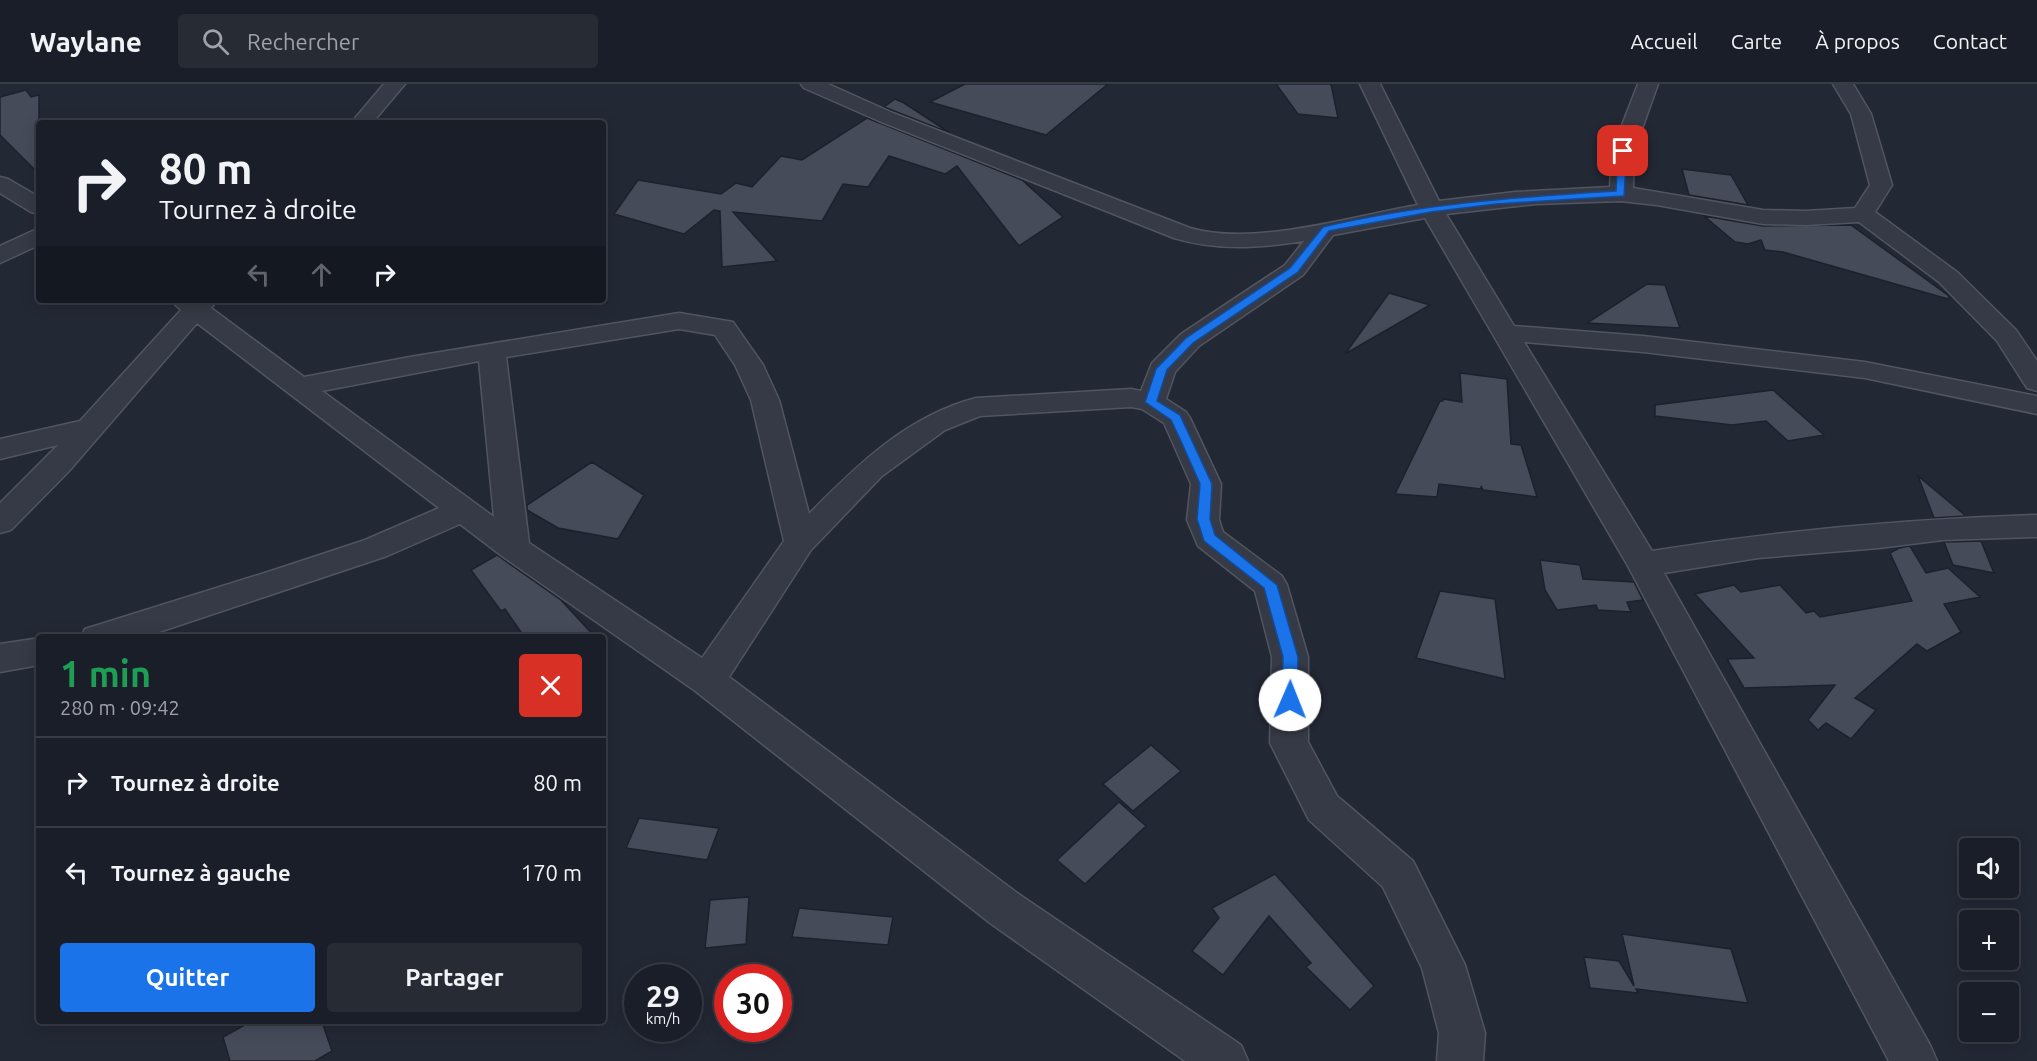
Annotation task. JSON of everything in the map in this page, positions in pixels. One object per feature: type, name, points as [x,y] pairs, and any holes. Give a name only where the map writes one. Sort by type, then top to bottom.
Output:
[{"type":"street","points":[[364,120],[395,84]]},
{"type":"street","points":[[811,84],[886,117],[1182,233],[1211,240],[1250,240],[1326,229],[1431,209],[1496,201],[1621,194],[1644,196],[1752,216],[1790,218],[1862,215],[1873,219],[1948,277],[2007,336],[2037,382]]},
{"type":"street","points":[[1370,84],[1431,209],[1643,564],[1914,1061]]},
{"type":"street","points":[[1621,194],[1623,151],[1648,84]]},
{"type":"street","points":[[1843,84],[1861,114],[1881,185],[1862,215]]},
{"type":"street","points":[[0,184],[36,205]]},
{"type":"street","points":[[1151,402],[1162,369],[1190,340],[1294,270],[1326,229]]},
{"type":"street","points":[[0,256],[36,237]]},
{"type":"street","points":[[0,522],[90,428],[194,303],[298,387],[513,548],[707,680],[1005,909],[1225,1061]]},
{"type":"street","points":[[298,387],[492,351],[679,321],[724,328],[749,365],[765,400],[800,542]]},
{"type":"street","points":[[1506,333],[1643,344],[1865,370],[2037,405]]},
{"type":"street","points":[[492,351],[513,548]]},
{"type":"street","points":[[707,680],[800,542],[871,469],[935,423],[976,407],[1131,398],[1151,402],[1176,417],[1206,484],[1203,519],[1209,538],[1270,585],[1290,657],[1289,743],[1323,808],[1398,874],[1443,965],[1462,1033],[1460,1061]]},
{"type":"street","points":[[0,449],[90,428]]},
{"type":"street","points":[[110,634],[286,579],[376,548],[463,510]]},
{"type":"street","points":[[1643,564],[1758,546],[1879,537],[1943,529],[2037,526]]},
{"type":"street","points":[[0,658],[36,652]]},
{"type":"building","points":[[965,84],[1108,84],[1046,135],[930,102]]},
{"type":"building","points":[[1276,84],[1331,84],[1338,118],[1298,114]]},
{"type":"building","points":[[26,90],[31,97],[39,95],[39,120],[36,120],[36,171],[0,135],[0,97]]},
{"type":"building","points":[[895,99],[904,103],[950,133],[884,107]]},
{"type":"building","points":[[867,118],[1022,180],[1063,217],[1019,246],[957,166],[945,174],[889,156],[868,187],[843,184],[822,221],[733,212],[777,261],[722,267],[720,211],[714,210],[684,234],[614,214],[638,180],[721,194],[736,183],[752,187],[781,156],[802,160]]},
{"type":"building","points":[[1682,169],[1731,175],[1748,205],[1689,195]]},
{"type":"building","points":[[1704,216],[1763,226],[1851,225],[1949,296],[1948,299],[1783,252],[1765,250],[1761,240],[1748,244],[1735,242]]},
{"type":"building","points":[[1647,284],[1665,285],[1680,328],[1587,323]]},
{"type":"building","points":[[1389,293],[1430,305],[1345,354]]},
{"type":"building","points":[[1460,373],[1507,379],[1511,444],[1521,445],[1537,497],[1483,490],[1481,486],[1481,489],[1439,484],[1437,497],[1395,494],[1440,401],[1443,399],[1462,402]]},
{"type":"building","points":[[1773,390],[1824,435],[1788,441],[1766,421],[1732,425],[1655,416],[1655,405]]},
{"type":"building","points":[[592,462],[644,495],[618,539],[558,528],[527,510],[527,505]]},
{"type":"building","points":[[1918,476],[1966,516],[1934,518]]},
{"type":"building","points":[[1981,541],[1994,573],[1953,565],[1944,542]]},
{"type":"building","points":[[1910,546],[1926,573],[1948,568],[1980,597],[1944,604],[1961,632],[1927,651],[1917,644],[1855,698],[1876,710],[1851,739],[1826,723],[1818,730],[1808,720],[1835,685],[1744,688],[1727,659],[1754,658],[1695,594],[1734,585],[1741,592],[1780,585],[1806,613],[1814,611],[1820,617],[1912,601],[1890,553]]},
{"type":"building","points":[[497,555],[561,600],[592,634],[522,634],[505,609],[501,611],[471,570]]},
{"type":"building","points":[[1540,560],[1580,565],[1583,579],[1634,582],[1643,600],[1627,602],[1631,612],[1598,610],[1596,605],[1557,610],[1545,590]]},
{"type":"building","points":[[1440,591],[1495,599],[1505,679],[1416,658]]},
{"type":"building","points":[[1151,745],[1181,771],[1133,811],[1103,784]]},
{"type":"building","points":[[1119,802],[1146,826],[1085,884],[1057,860]]},
{"type":"building","points":[[639,818],[719,828],[707,860],[626,848]]},
{"type":"building","points":[[1275,874],[1374,986],[1350,1010],[1306,967],[1311,963],[1269,916],[1223,975],[1192,951],[1219,918],[1212,908]]},
{"type":"building","points":[[749,897],[746,944],[705,948],[710,900]]},
{"type":"building","points":[[799,908],[893,917],[888,945],[792,937]]},
{"type":"building","points":[[1622,934],[1731,949],[1748,1003],[1636,989],[1638,993],[1590,988],[1584,957],[1619,961],[1634,986]]},
{"type":"building","points":[[246,1024],[323,1024],[332,1051],[315,1061],[230,1061],[223,1037]]},
{"type":"route","points":[[1290,700],[1290,657],[1270,585],[1209,538],[1203,519],[1206,484],[1176,417],[1151,402],[1162,369],[1190,340],[1272,282],[1294,270],[1326,229],[1431,209],[1496,201],[1621,194],[1623,151]]}]
